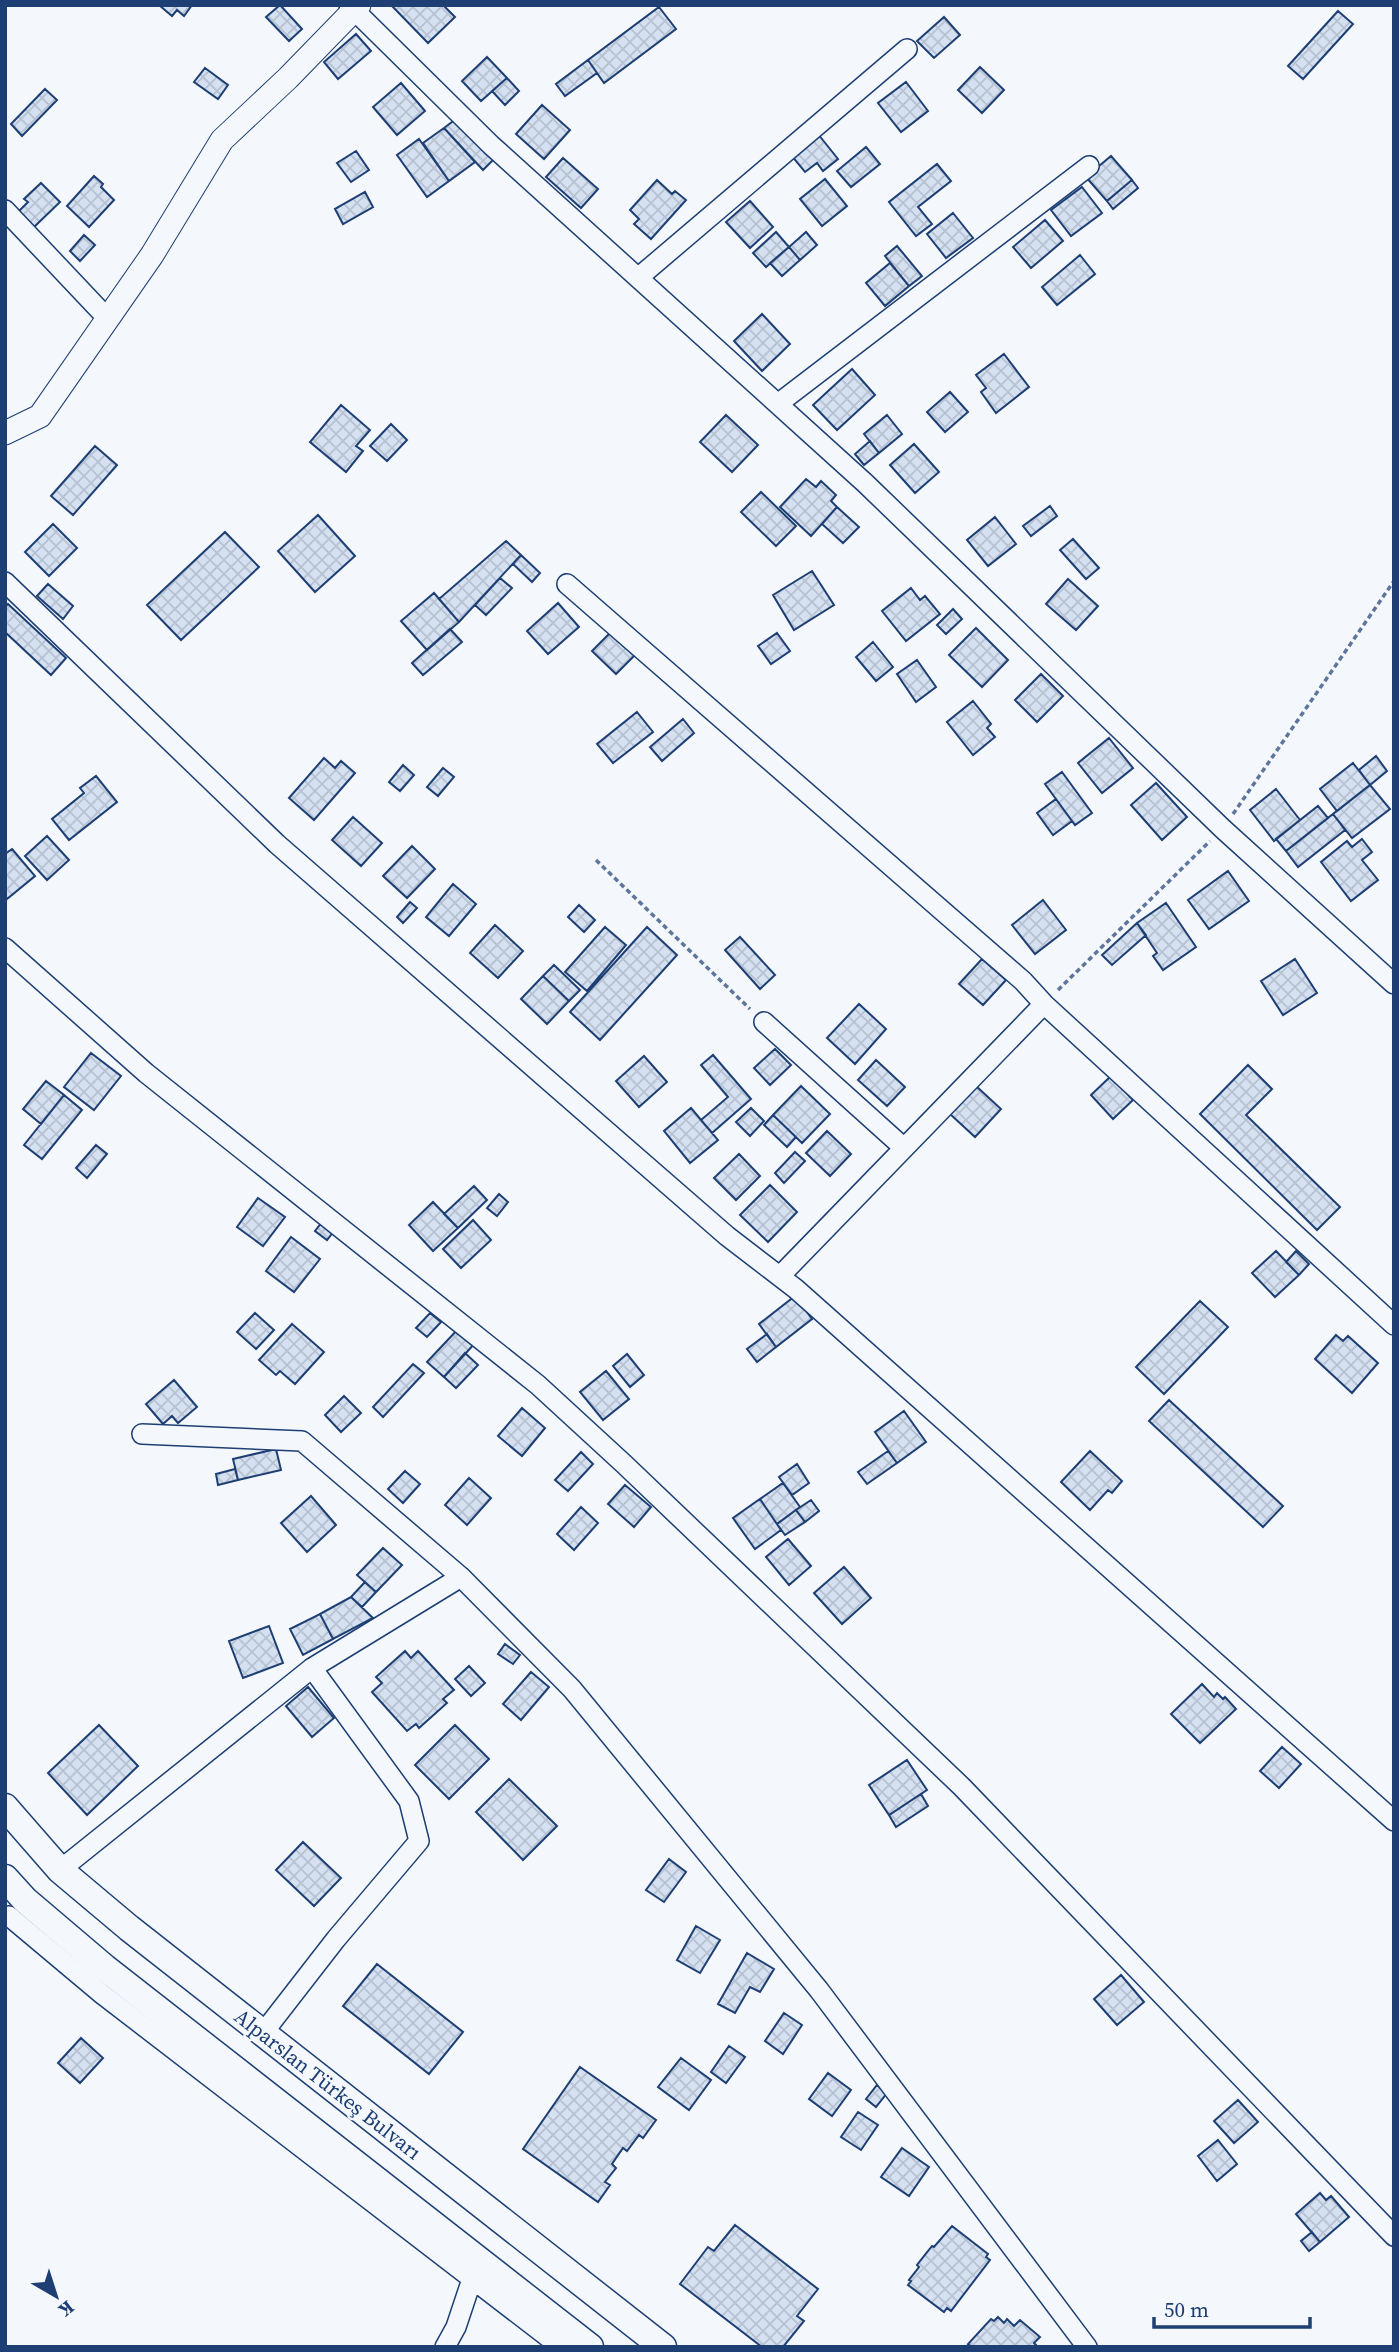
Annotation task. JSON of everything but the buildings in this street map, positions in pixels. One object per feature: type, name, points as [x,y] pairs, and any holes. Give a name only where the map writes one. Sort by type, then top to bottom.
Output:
[{"type":"main road","name":"Alparslan Türkeş Bulvarı","points":[[5,1807],[60,1870],[129,1928],[663,2347]]},
{"type":"main road","points":[[5,1878],[13,1912],[105,1968],[590,2347]]},
{"type":"street","points":[[5,433],[40,416],[152,255],[222,140],[355,7],[491,145],[866,483],[1223,829],[1394,984]]},
{"type":"street","points":[[639,277],[907,49]]},
{"type":"street","points":[[779,403],[1089,166]]},
{"type":"street","points":[[5,210],[108,319]]},
{"type":"street","points":[[5,582],[277,844],[727,1236],[779,1276],[1394,1821]]},
{"type":"street","points":[[567,584],[1023,981],[1044,1004],[1394,1325]]},
{"type":"street","points":[[5,948],[146,1073],[538,1385],[624,1464],[962,1787],[1394,2236]]},
{"type":"street","points":[[779,1276],[1044,1004]]},
{"type":"street","points":[[764,1022],[904,1148]]},
{"type":"street","points":[[142,1434],[302,1441],[461,1577],[572,1689],[819,1990],[1087,2347]]},
{"type":"street","points":[[60,1870],[312,1668],[461,1577]]},
{"type":"street","points":[[263,2033],[336,1939],[419,1841],[409,1801],[312,1668]]},
{"type":"street","points":[[13,1912],[102,1994],[561,2347]]},
{"type":"street","points":[[445,2347],[456,2327],[472,2279]]},
{"type":"path","points":[[1044,1004],[1223,829],[1394,581]]},
{"type":"path","points":[[596,860],[764,1022]]}]
